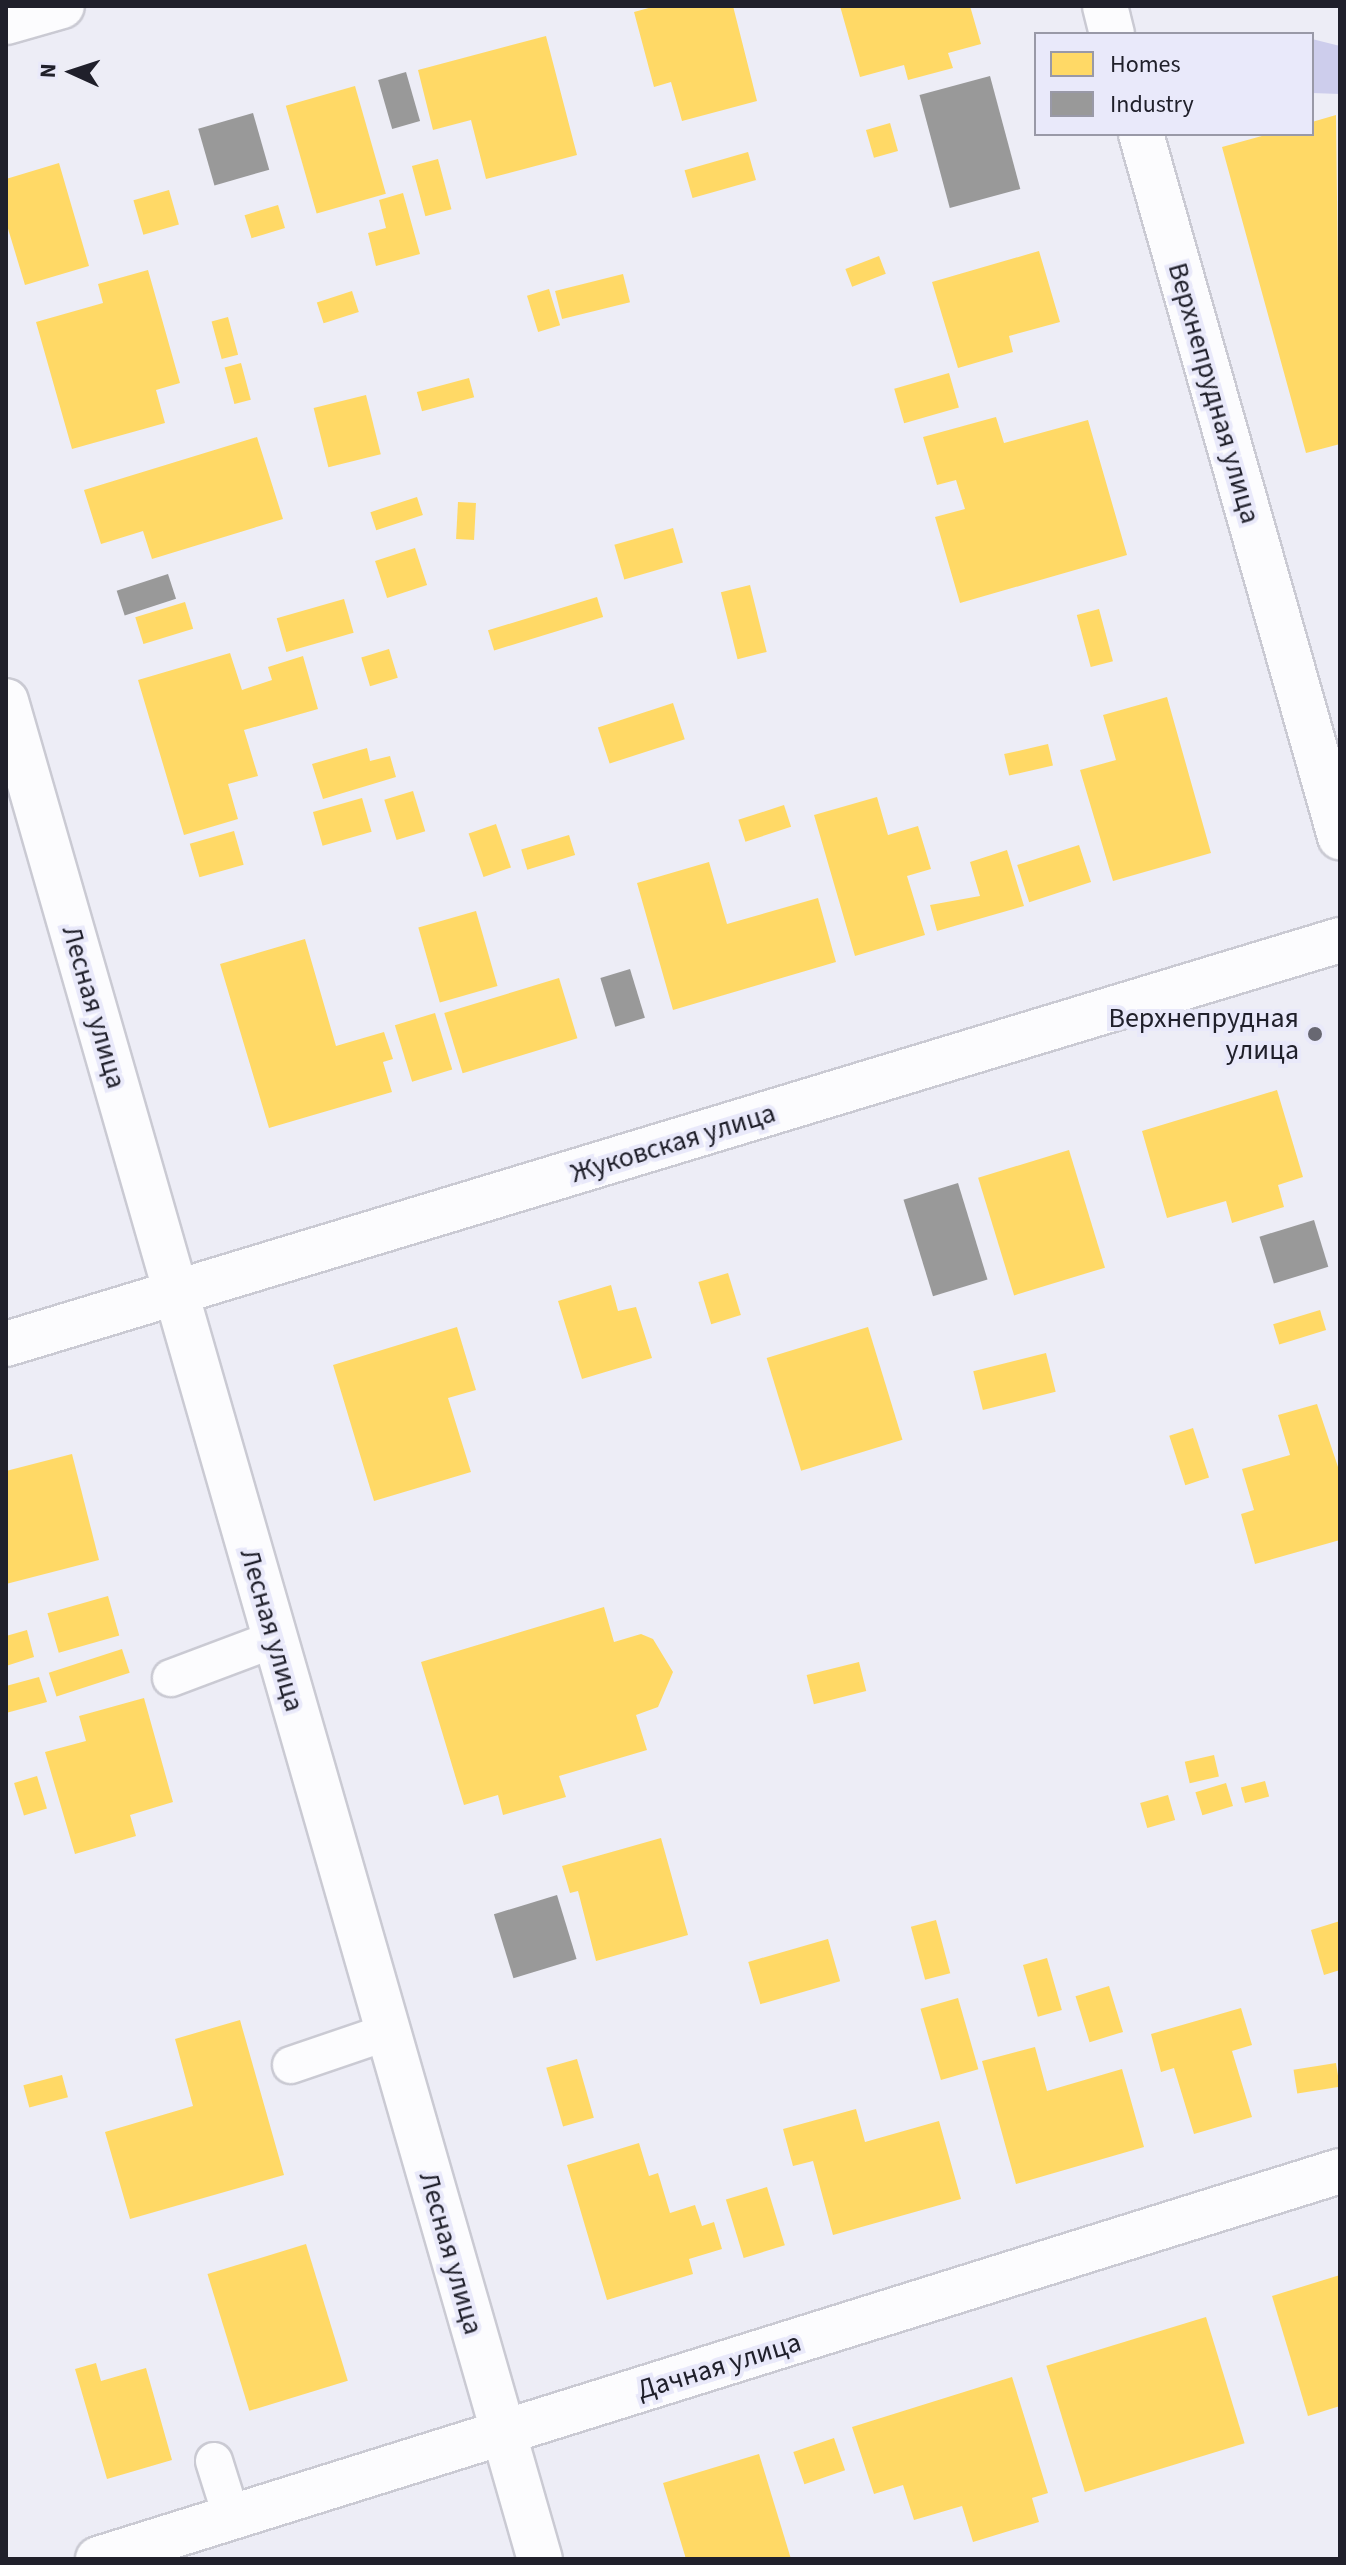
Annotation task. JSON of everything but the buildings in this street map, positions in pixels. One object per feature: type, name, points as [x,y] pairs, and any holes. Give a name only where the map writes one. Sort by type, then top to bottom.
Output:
[{"type":"street","points":[[6,22],[62,6]]},
{"type":"street","points":[[1105,6],[1112,32]]},
{"type":"street","name":"Верхнепрудная улица","points":[[1142,136],[1340,837]]},
{"type":"street","name":"Лесная улица","points":[[6,701],[540,2559]]},
{"type":"street","name":"Жуковская улица","points":[[6,1344],[1340,940]]},
{"type":"street","name":"Дачная улица","points":[[114,2557],[1340,2171]]},
{"type":"lane","points":[[171,1678],[275,1639]]},
{"type":"lane","points":[[291,2065],[388,2032]]},
{"type":"lane","points":[[214,2461],[232,2518]]},
{"type":"shaded area","points":[[1314,40],[1340,46],[1340,94],[1314,93]]},
{"type":"place","name":"Верхнепрудная улица","points":[[1315,1034]]}]
